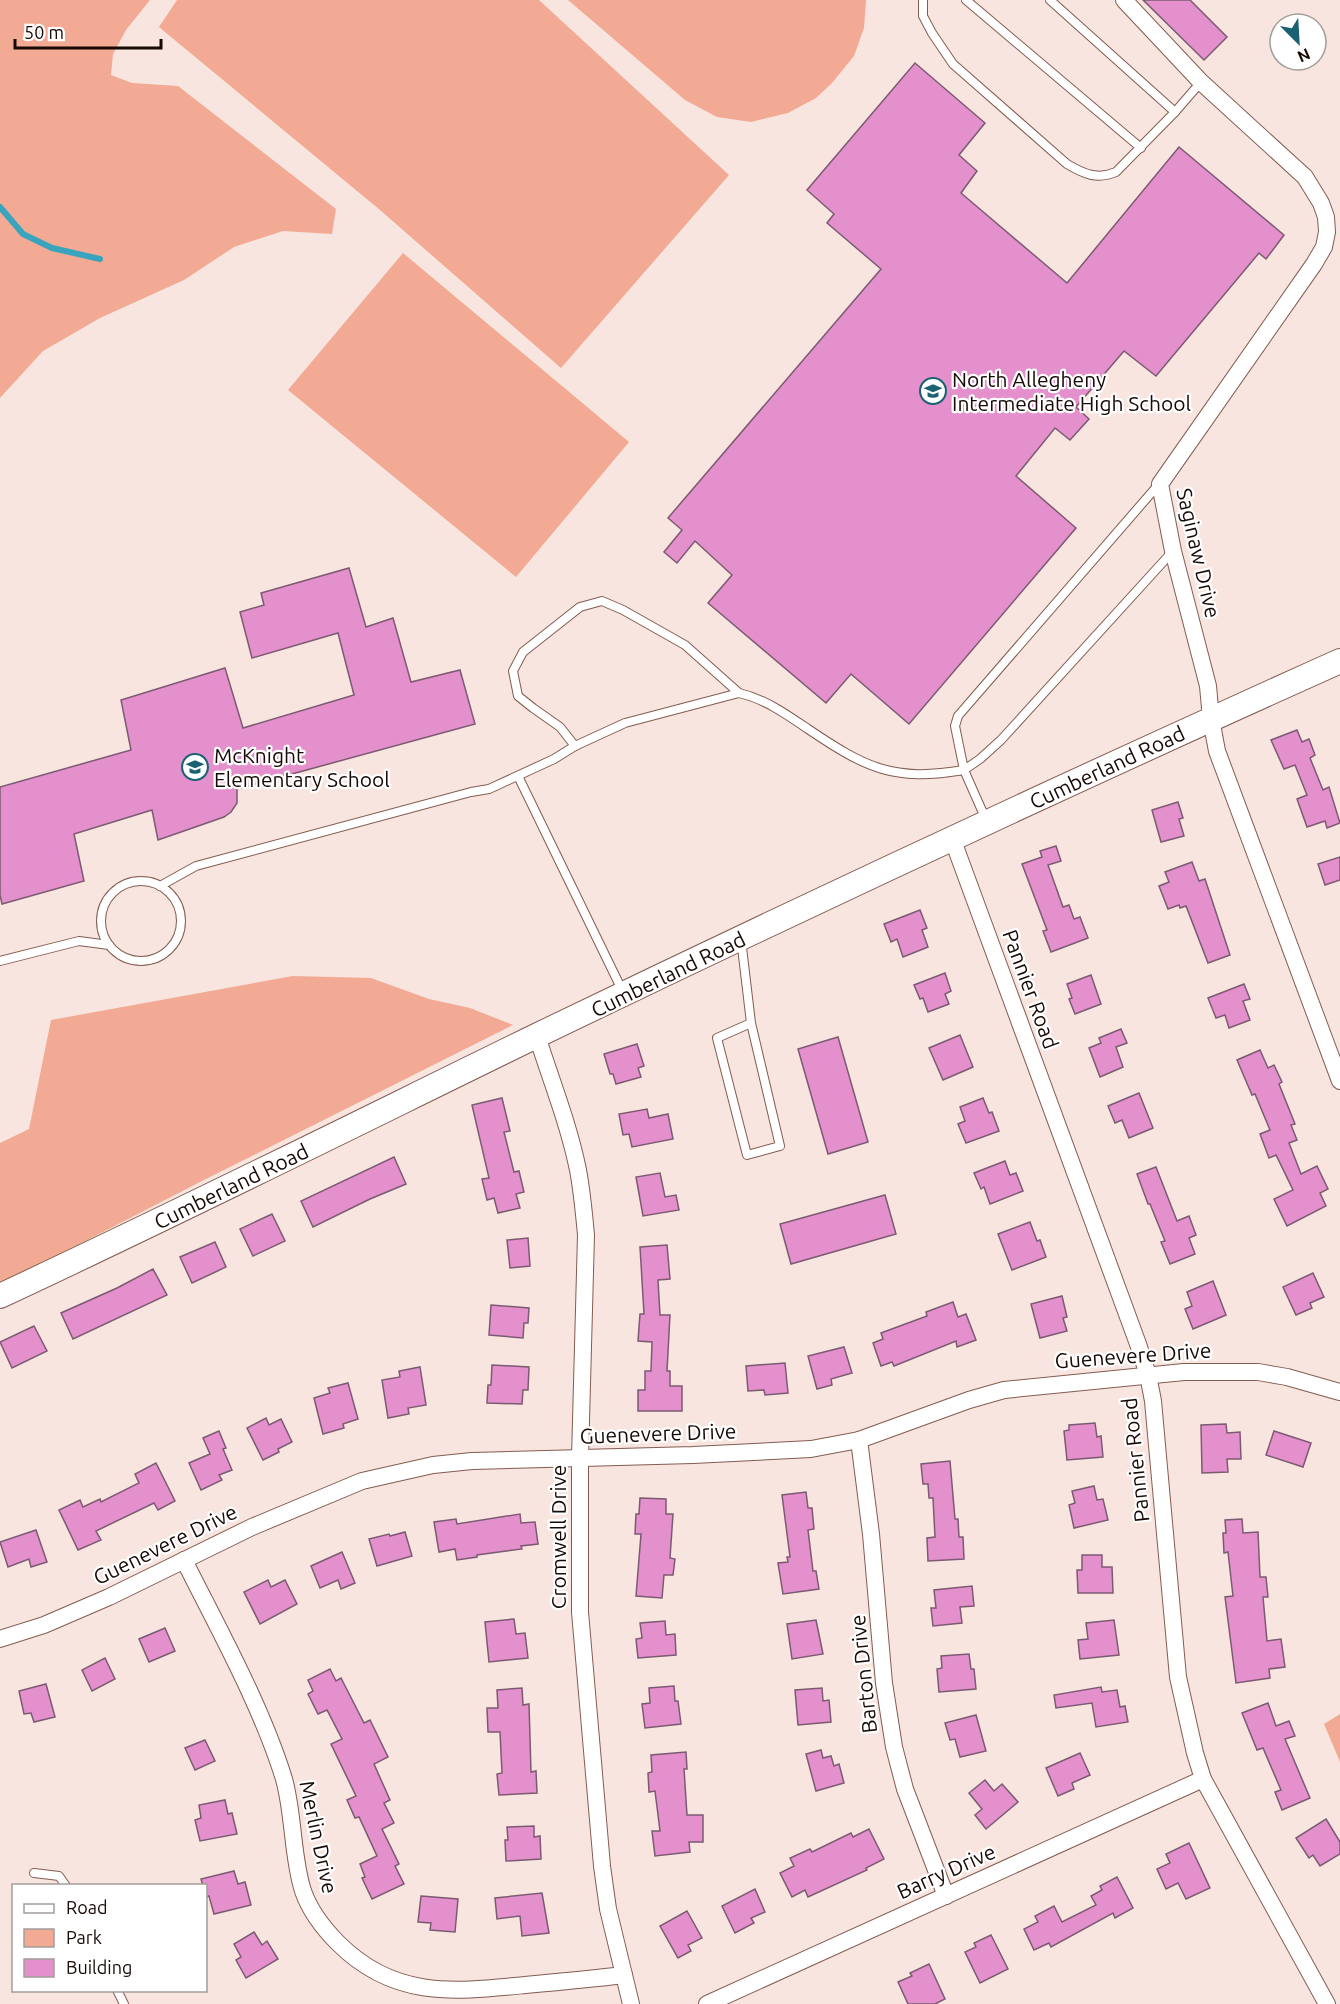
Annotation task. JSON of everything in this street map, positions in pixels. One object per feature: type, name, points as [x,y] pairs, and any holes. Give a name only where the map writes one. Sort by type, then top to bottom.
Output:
[{"type":"main road","name":"Cumberland Road","points":[[0,1296],[119,1241],[537,1036],[952,838],[1340,661]]},
{"type":"street","name":"Saginaw Drive","points":[[1124,0],[1201,82],[1305,177],[1322,203],[1326,217],[1327,232],[1324,247],[1314,264],[1160,484],[1173,551],[1208,686],[1217,751],[1340,1081]]},
{"type":"street","name":"Pannier Road","points":[[952,838],[1148,1375],[1153,1401],[1178,1677],[1203,1779],[1327,2004]]},
{"type":"street","name":"Cromwell Drive","points":[[537,1036],[578,1168],[583,1202],[586,1235],[580,1458],[580,1612],[596,1818],[608,1909],[631,2004]]},
{"type":"street","name":"Guenevere Drive","points":[[0,1639],[44,1625],[109,1597],[296,1508],[362,1481],[433,1465],[472,1461],[800,1449],[860,1440],[969,1400],[1004,1390],[1184,1372],[1258,1372],[1287,1377],[1340,1392]]},
{"type":"street","name":"Barton Drive","points":[[860,1440],[884,1683],[894,1747],[905,1790],[946,1896]]},
{"type":"street","name":"Merlin Drive","points":[[184,1560],[250,1694],[278,1762],[290,1808],[303,1890],[313,1912],[328,1933],[345,1950],[379,1973],[401,1982],[452,1991],[624,1975]]},
{"type":"street","name":"Barry Drive","points":[[707,2004],[1203,1779]]},
{"type":"lane","points":[[923,0],[923,16],[953,64],[1067,164],[1080,172],[1104,177],[1116,172],[1201,82]]},
{"type":"lane","points":[[966,0],[1141,148]]},
{"type":"lane","points":[[1050,0],[1175,112]]},
{"type":"lane","points":[[987,822],[963,770],[955,726],[958,716],[1160,484]]},
{"type":"lane","points":[[160,886],[196,866],[459,795],[489,789],[625,723],[739,693],[753,696],[771,705],[840,751],[872,767],[910,775],[963,770],[980,759],[1001,740],[1173,551]]},
{"type":"lane","points":[[575,746],[560,727],[518,696],[513,671],[523,652],[580,607],[602,602],[623,610],[685,645],[739,693]]},
{"type":"lane","points":[[518,776],[624,995]]},
{"type":"lane","points":[[148,881],[160,886],[173,897],[181,919],[174,945],[164,955],[151,960],[136,961],[122,957],[109,945],[102,932],[101,918],[103,906],[114,892],[126,884],[148,881]]},
{"type":"lane","points":[[741,939],[751,1023],[780,1146],[747,1155],[717,1038],[751,1023]]},
{"type":"lane","points":[[0,961],[79,941],[109,945]]},
{"type":"lane","points":[[34,1873],[59,1876],[65,1884]]},
{"type":"green space","points":[[0,0],[150,0],[126,30],[113,54],[111,75],[132,83],[178,86],[336,209],[332,234],[283,231],[234,247],[184,280],[100,318],[43,351],[0,398]]},
{"type":"green space","points":[[177,0],[539,0],[729,175],[561,368],[380,210],[159,27]]},
{"type":"green space","points":[[568,0],[866,0],[864,28],[854,56],[832,83],[816,98],[788,113],[751,122],[717,117],[685,100]]},
{"type":"green space","points":[[403,253],[629,442],[516,577],[288,390]]},
{"type":"green space","points":[[293,976],[371,978],[429,999],[470,1008],[513,1025],[0,1285],[0,1143],[29,1129],[51,1020]]},
{"type":"green space","points":[[1340,1714],[1340,1762],[1324,1724]]},
{"type":"building","points":[[1143,0],[1190,0],[1227,37],[1204,60]]},
{"type":"building","name":"North Allegheny Intermediate High School","points":[[915,63],[985,123],[959,155],[977,171],[961,193],[1067,283],[1179,147],[1284,235],[1266,259],[1259,253],[1156,376],[1124,351],[1076,407],[1089,419],[1070,440],[1055,428],[1016,476],[1076,528],[909,724],[851,674],[826,703],[708,603],[732,575],[695,541],[677,563],[664,552],[682,530],[668,518],[881,269],[827,223],[834,214],[807,190]]},
{"type":"building","name":"McKnight Elementary School","points":[[349,568],[366,627],[393,618],[411,682],[460,670],[475,724],[237,789],[237,803],[224,817],[158,840],[152,810],[74,834],[84,881],[2,904],[0,895],[0,787],[131,750],[121,700],[225,668],[243,728],[354,695],[338,633],[252,658],[240,612],[264,605],[261,593]]},
{"type":"building","points":[[1297,730],[1302,742],[1309,739],[1315,755],[1310,758],[1323,790],[1329,787],[1340,823],[1327,828],[1325,821],[1307,827],[1297,799],[1307,795],[1295,765],[1284,769],[1271,740]]},
{"type":"building","points":[[1178,802],[1183,818],[1179,819],[1184,836],[1161,842],[1152,810]]},
{"type":"building","points":[[1056,846],[1061,861],[1048,865],[1063,907],[1069,905],[1074,919],[1080,917],[1088,938],[1051,952],[1043,931],[1047,930],[1022,864],[1042,857],[1040,851]]},
{"type":"building","points":[[1340,857],[1340,880],[1325,885],[1318,864]]},
{"type":"building","points":[[1192,862],[1199,881],[1205,879],[1230,955],[1208,963],[1186,906],[1180,908],[1179,905],[1168,909],[1159,886],[1169,882],[1165,872]]},
{"type":"building","points":[[920,910],[927,928],[922,930],[928,947],[903,957],[897,939],[891,942],[884,924]]},
{"type":"building","points":[[945,973],[951,991],[945,994],[949,1004],[928,1012],[923,998],[920,999],[914,985]]},
{"type":"building","points":[[1091,975],[1101,1004],[1075,1014],[1069,999],[1072,998],[1067,984]]},
{"type":"building","points":[[1244,984],[1250,999],[1243,1001],[1250,1020],[1229,1028],[1225,1015],[1216,1018],[1208,998]]},
{"type":"building","points":[[1121,1029],[1127,1043],[1116,1047],[1123,1067],[1100,1077],[1089,1048],[1101,1043],[1099,1038]]},
{"type":"building","points":[[960,1035],[973,1067],[943,1080],[929,1048]]},
{"type":"building","points":[[838,1037],[868,1142],[828,1154],[798,1049]]},
{"type":"building","points":[[637,1044],[644,1066],[638,1068],[641,1077],[616,1084],[613,1074],[610,1074],[604,1054]]},
{"type":"building","points":[[1260,1050],[1268,1068],[1274,1065],[1282,1082],[1279,1084],[1295,1124],[1291,1125],[1297,1140],[1289,1143],[1301,1174],[1317,1166],[1328,1189],[1320,1193],[1326,1206],[1287,1226],[1274,1199],[1293,1190],[1276,1155],[1269,1158],[1260,1134],[1270,1130],[1237,1060]]},
{"type":"building","points":[[1139,1093],[1153,1128],[1129,1138],[1122,1120],[1115,1123],[1108,1106]]},
{"type":"building","points":[[502,1098],[510,1131],[504,1132],[514,1172],[519,1171],[524,1192],[516,1194],[520,1208],[498,1213],[494,1198],[487,1200],[482,1179],[489,1178],[472,1105]]},
{"type":"building","points":[[983,1098],[989,1113],[992,1112],[999,1131],[966,1143],[958,1124],[965,1121],[960,1107]]},
{"type":"building","points":[[647,1109],[649,1118],[668,1114],[673,1139],[632,1147],[629,1134],[623,1135],[619,1114]]},
{"type":"building","points":[[394,1157],[406,1184],[313,1227],[301,1201]]},
{"type":"building","points":[[1005,1161],[1010,1175],[1016,1173],[1023,1191],[990,1204],[984,1187],[981,1189],[974,1173]]},
{"type":"building","points":[[1156,1167],[1177,1221],[1189,1216],[1196,1235],[1189,1238],[1195,1254],[1170,1264],[1161,1242],[1165,1241],[1137,1174]]},
{"type":"building","points":[[660,1173],[665,1197],[676,1195],[679,1210],[643,1216],[636,1177]]},
{"type":"building","points":[[885,1195],[896,1234],[791,1264],[780,1224]]},
{"type":"building","points":[[272,1214],[285,1241],[253,1256],[240,1229]]},
{"type":"building","points":[[1030,1222],[1046,1257],[1012,1270],[998,1234]]},
{"type":"building","points":[[528,1238],[530,1266],[510,1268],[507,1240]]},
{"type":"building","points":[[215,1242],[226,1267],[192,1283],[180,1257]]},
{"type":"building","points":[[667,1245],[670,1279],[658,1280],[660,1315],[670,1315],[667,1371],[670,1371],[670,1386],[682,1386],[682,1411],[638,1411],[638,1390],[645,1390],[645,1371],[651,1371],[652,1342],[638,1341],[640,1314],[644,1314],[640,1247]]},
{"type":"building","points":[[153,1269],[167,1295],[73,1339],[61,1313]]},
{"type":"building","points":[[1313,1273],[1324,1297],[1310,1303],[1312,1308],[1296,1315],[1283,1287]]},
{"type":"building","points":[[1213,1281],[1226,1315],[1193,1329],[1185,1309],[1192,1306],[1187,1292]]},
{"type":"building","points":[[1062,1296],[1067,1317],[1063,1318],[1067,1331],[1040,1338],[1031,1304]]},
{"type":"building","points":[[953,1302],[958,1317],[966,1314],[976,1340],[957,1347],[956,1341],[894,1366],[892,1362],[881,1366],[873,1343],[883,1339],[881,1333],[927,1316],[926,1312]]},
{"type":"building","points":[[491,1305],[529,1308],[528,1323],[524,1323],[523,1338],[489,1335]]},
{"type":"building","points":[[34,1326],[47,1351],[12,1368],[0,1342]]},
{"type":"building","points":[[844,1347],[852,1373],[831,1379],[832,1385],[817,1389],[808,1356]]},
{"type":"building","points":[[785,1363],[788,1393],[765,1395],[764,1390],[748,1391],[746,1366]]},
{"type":"building","points":[[492,1365],[529,1367],[528,1390],[523,1390],[522,1404],[487,1403]]},
{"type":"building","points":[[420,1367],[426,1405],[408,1408],[409,1414],[388,1418],[382,1380],[400,1377],[399,1371]]},
{"type":"building","points":[[348,1383],[358,1419],[343,1424],[344,1428],[323,1434],[314,1398],[330,1393],[328,1388]]},
{"type":"building","points":[[266,1418],[269,1425],[281,1419],[292,1442],[263,1460],[247,1428]]},
{"type":"building","points":[[1095,1423],[1097,1437],[1101,1436],[1103,1457],[1067,1460],[1064,1431],[1069,1430],[1069,1425]]},
{"type":"building","points":[[1226,1424],[1227,1433],[1240,1432],[1241,1459],[1227,1459],[1228,1472],[1202,1473],[1201,1425]]},
{"type":"building","points":[[219,1431],[226,1448],[223,1449],[232,1470],[219,1475],[222,1480],[201,1490],[189,1463],[210,1454],[203,1438]]},
{"type":"building","points":[[1274,1431],[1311,1443],[1303,1467],[1266,1455]]},
{"type":"building","points":[[950,1461],[955,1519],[958,1519],[959,1537],[963,1537],[964,1559],[928,1561],[927,1538],[935,1537],[933,1498],[929,1498],[928,1484],[923,1484],[921,1464]]},
{"type":"building","points":[[156,1463],[175,1501],[158,1510],[154,1503],[96,1531],[101,1540],[78,1550],[59,1510],[80,1500],[83,1507],[100,1499],[101,1502],[139,1483],[135,1474]]},
{"type":"building","points":[[1094,1486],[1097,1500],[1103,1499],[1108,1520],[1074,1528],[1069,1505],[1075,1503],[1072,1491]]},
{"type":"building","points":[[806,1492],[808,1508],[812,1508],[814,1529],[808,1530],[813,1571],[816,1571],[819,1589],[783,1594],[778,1563],[788,1562],[787,1557],[790,1557],[782,1495]]},
{"type":"building","points":[[640,1498],[666,1499],[666,1514],[673,1514],[670,1558],[675,1559],[673,1575],[664,1575],[662,1598],[636,1596],[641,1534],[635,1534]]},
{"type":"building","points":[[520,1514],[521,1523],[535,1522],[538,1544],[521,1546],[522,1549],[457,1560],[455,1549],[439,1552],[434,1522],[456,1519],[457,1524]]},
{"type":"building","points":[[1242,1519],[1243,1533],[1258,1532],[1260,1577],[1266,1577],[1268,1597],[1263,1597],[1267,1641],[1281,1639],[1285,1667],[1269,1669],[1270,1678],[1236,1683],[1225,1597],[1233,1596],[1228,1552],[1224,1553],[1223,1533],[1226,1533],[1225,1520]]},
{"type":"building","points":[[36,1530],[47,1562],[31,1567],[29,1559],[8,1567],[0,1542]]},
{"type":"building","points":[[405,1532],[412,1556],[377,1566],[369,1539]]},
{"type":"building","points":[[342,1552],[355,1583],[341,1589],[338,1580],[320,1588],[311,1566]]},
{"type":"building","points":[[1082,1555],[1102,1555],[1102,1567],[1112,1567],[1113,1593],[1078,1593],[1077,1570],[1082,1570]]},
{"type":"building","points":[[268,1580],[271,1587],[285,1580],[297,1604],[260,1624],[244,1592]]},
{"type":"building","points":[[972,1586],[974,1606],[960,1607],[962,1623],[933,1626],[931,1608],[936,1608],[934,1590]]},
{"type":"building","points":[[514,1619],[516,1634],[525,1633],[528,1658],[489,1662],[485,1622]]},
{"type":"building","points":[[816,1620],[823,1654],[792,1659],[787,1624]]},
{"type":"building","points":[[1114,1620],[1119,1655],[1080,1659],[1078,1640],[1088,1639],[1086,1623]]},
{"type":"building","points":[[665,1621],[666,1635],[675,1634],[676,1655],[638,1658],[636,1639],[642,1638],[640,1623]]},
{"type":"building","points":[[165,1628],[175,1651],[149,1662],[139,1639]]},
{"type":"building","points":[[969,1654],[971,1669],[974,1669],[976,1689],[939,1692],[937,1669],[942,1668],[941,1656]]},
{"type":"building","points":[[105,1658],[115,1679],[92,1691],[82,1670]]},
{"type":"building","points":[[330,1669],[336,1681],[341,1678],[364,1723],[370,1720],[388,1757],[374,1764],[390,1800],[384,1803],[394,1823],[382,1829],[399,1864],[395,1866],[404,1884],[372,1899],[362,1878],[365,1877],[360,1864],[377,1856],[359,1817],[355,1818],[347,1800],[356,1796],[331,1744],[342,1739],[327,1710],[318,1714],[308,1694],[313,1691],[308,1680]]},
{"type":"building","points":[[46,1684],[55,1717],[34,1722],[31,1713],[24,1714],[19,1691]]},
{"type":"building","points":[[674,1686],[681,1724],[645,1728],[642,1704],[650,1703],[649,1688]]},
{"type":"building","points":[[1101,1687],[1102,1692],[1117,1690],[1120,1707],[1125,1706],[1128,1722],[1096,1727],[1092,1703],[1056,1708],[1054,1695]]},
{"type":"building","points":[[522,1688],[523,1705],[529,1704],[531,1772],[536,1771],[537,1793],[499,1795],[497,1774],[502,1773],[500,1732],[488,1732],[487,1708],[498,1708],[497,1690]]},
{"type":"building","points":[[822,1688],[823,1701],[829,1700],[831,1722],[798,1725],[795,1690]]},
{"type":"building","points":[[1268,1703],[1276,1726],[1289,1721],[1295,1736],[1285,1739],[1310,1798],[1282,1810],[1275,1792],[1281,1790],[1263,1748],[1257,1750],[1242,1713]]},
{"type":"building","points":[[976,1715],[986,1751],[960,1757],[955,1739],[950,1740],[945,1723]]},
{"type":"building","points":[[205,1740],[215,1761],[195,1770],[185,1748]]},
{"type":"building","points":[[821,1750],[823,1758],[831,1756],[834,1766],[839,1764],[844,1783],[816,1791],[806,1754]]},
{"type":"building","points":[[686,1752],[687,1769],[684,1769],[687,1815],[703,1815],[703,1842],[689,1842],[690,1852],[655,1856],[652,1831],[660,1831],[655,1791],[649,1792],[648,1773],[652,1772],[651,1755]]},
{"type":"building","points":[[1080,1753],[1090,1775],[1072,1783],[1074,1789],[1058,1796],[1046,1768]]},
{"type":"building","points":[[985,1780],[994,1791],[1002,1784],[1018,1802],[986,1829],[975,1815],[982,1809],[969,1793]]},
{"type":"building","points":[[225,1800],[228,1814],[232,1813],[237,1834],[200,1841],[195,1820],[201,1818],[199,1805]]},
{"type":"building","points":[[1326,1819],[1340,1842],[1340,1854],[1320,1866],[1313,1855],[1309,1858],[1296,1838]]},
{"type":"building","points":[[534,1826],[534,1837],[540,1836],[541,1859],[506,1861],[507,1827]]},
{"type":"building","points":[[869,1829],[884,1859],[866,1868],[867,1870],[808,1897],[805,1890],[792,1897],[780,1873],[794,1866],[790,1858],[810,1849],[812,1852],[851,1833],[853,1837]]},
{"type":"building","points":[[1189,1843],[1210,1888],[1186,1899],[1178,1883],[1166,1889],[1157,1869],[1170,1863],[1166,1854]]},
{"type":"building","points":[[234,1871],[238,1884],[245,1882],[251,1905],[214,1914],[209,1896],[207,1897],[207,1884],[202,1884],[201,1879]]},
{"type":"building","points":[[1117,1877],[1133,1908],[1115,1918],[1113,1913],[1051,1947],[1049,1943],[1034,1950],[1024,1929],[1038,1922],[1035,1916],[1054,1906],[1062,1922],[1096,1905],[1091,1896],[1102,1890],[1100,1886]]},
{"type":"building","points":[[755,1889],[765,1912],[751,1918],[754,1923],[735,1933],[722,1906]]},
{"type":"building","points":[[542,1893],[549,1933],[522,1936],[520,1916],[497,1919],[495,1898]]},
{"type":"building","points":[[421,1896],[458,1899],[455,1932],[430,1930],[431,1923],[418,1922]]},
{"type":"building","points":[[687,1911],[702,1938],[688,1945],[691,1951],[678,1958],[660,1926]]},
{"type":"building","points":[[254,1932],[262,1945],[267,1941],[278,1959],[246,1978],[236,1960],[241,1957],[234,1944]]},
{"type":"building","points":[[991,1935],[1008,1969],[980,1983],[965,1952],[976,1947],[974,1943]]},
{"type":"building","points":[[929,1964],[945,1999],[935,2004],[908,2004],[898,1982],[912,1976],[910,1973]]},
{"type":"waterway","points":[[0,207],[23,234],[52,248],[100,259]]},
{"type":"place","name":"North Allegheny Intermediate High School","points":[[933,391]]},
{"type":"place","name":"McKnight Elementary School","points":[[195,767]]}]
